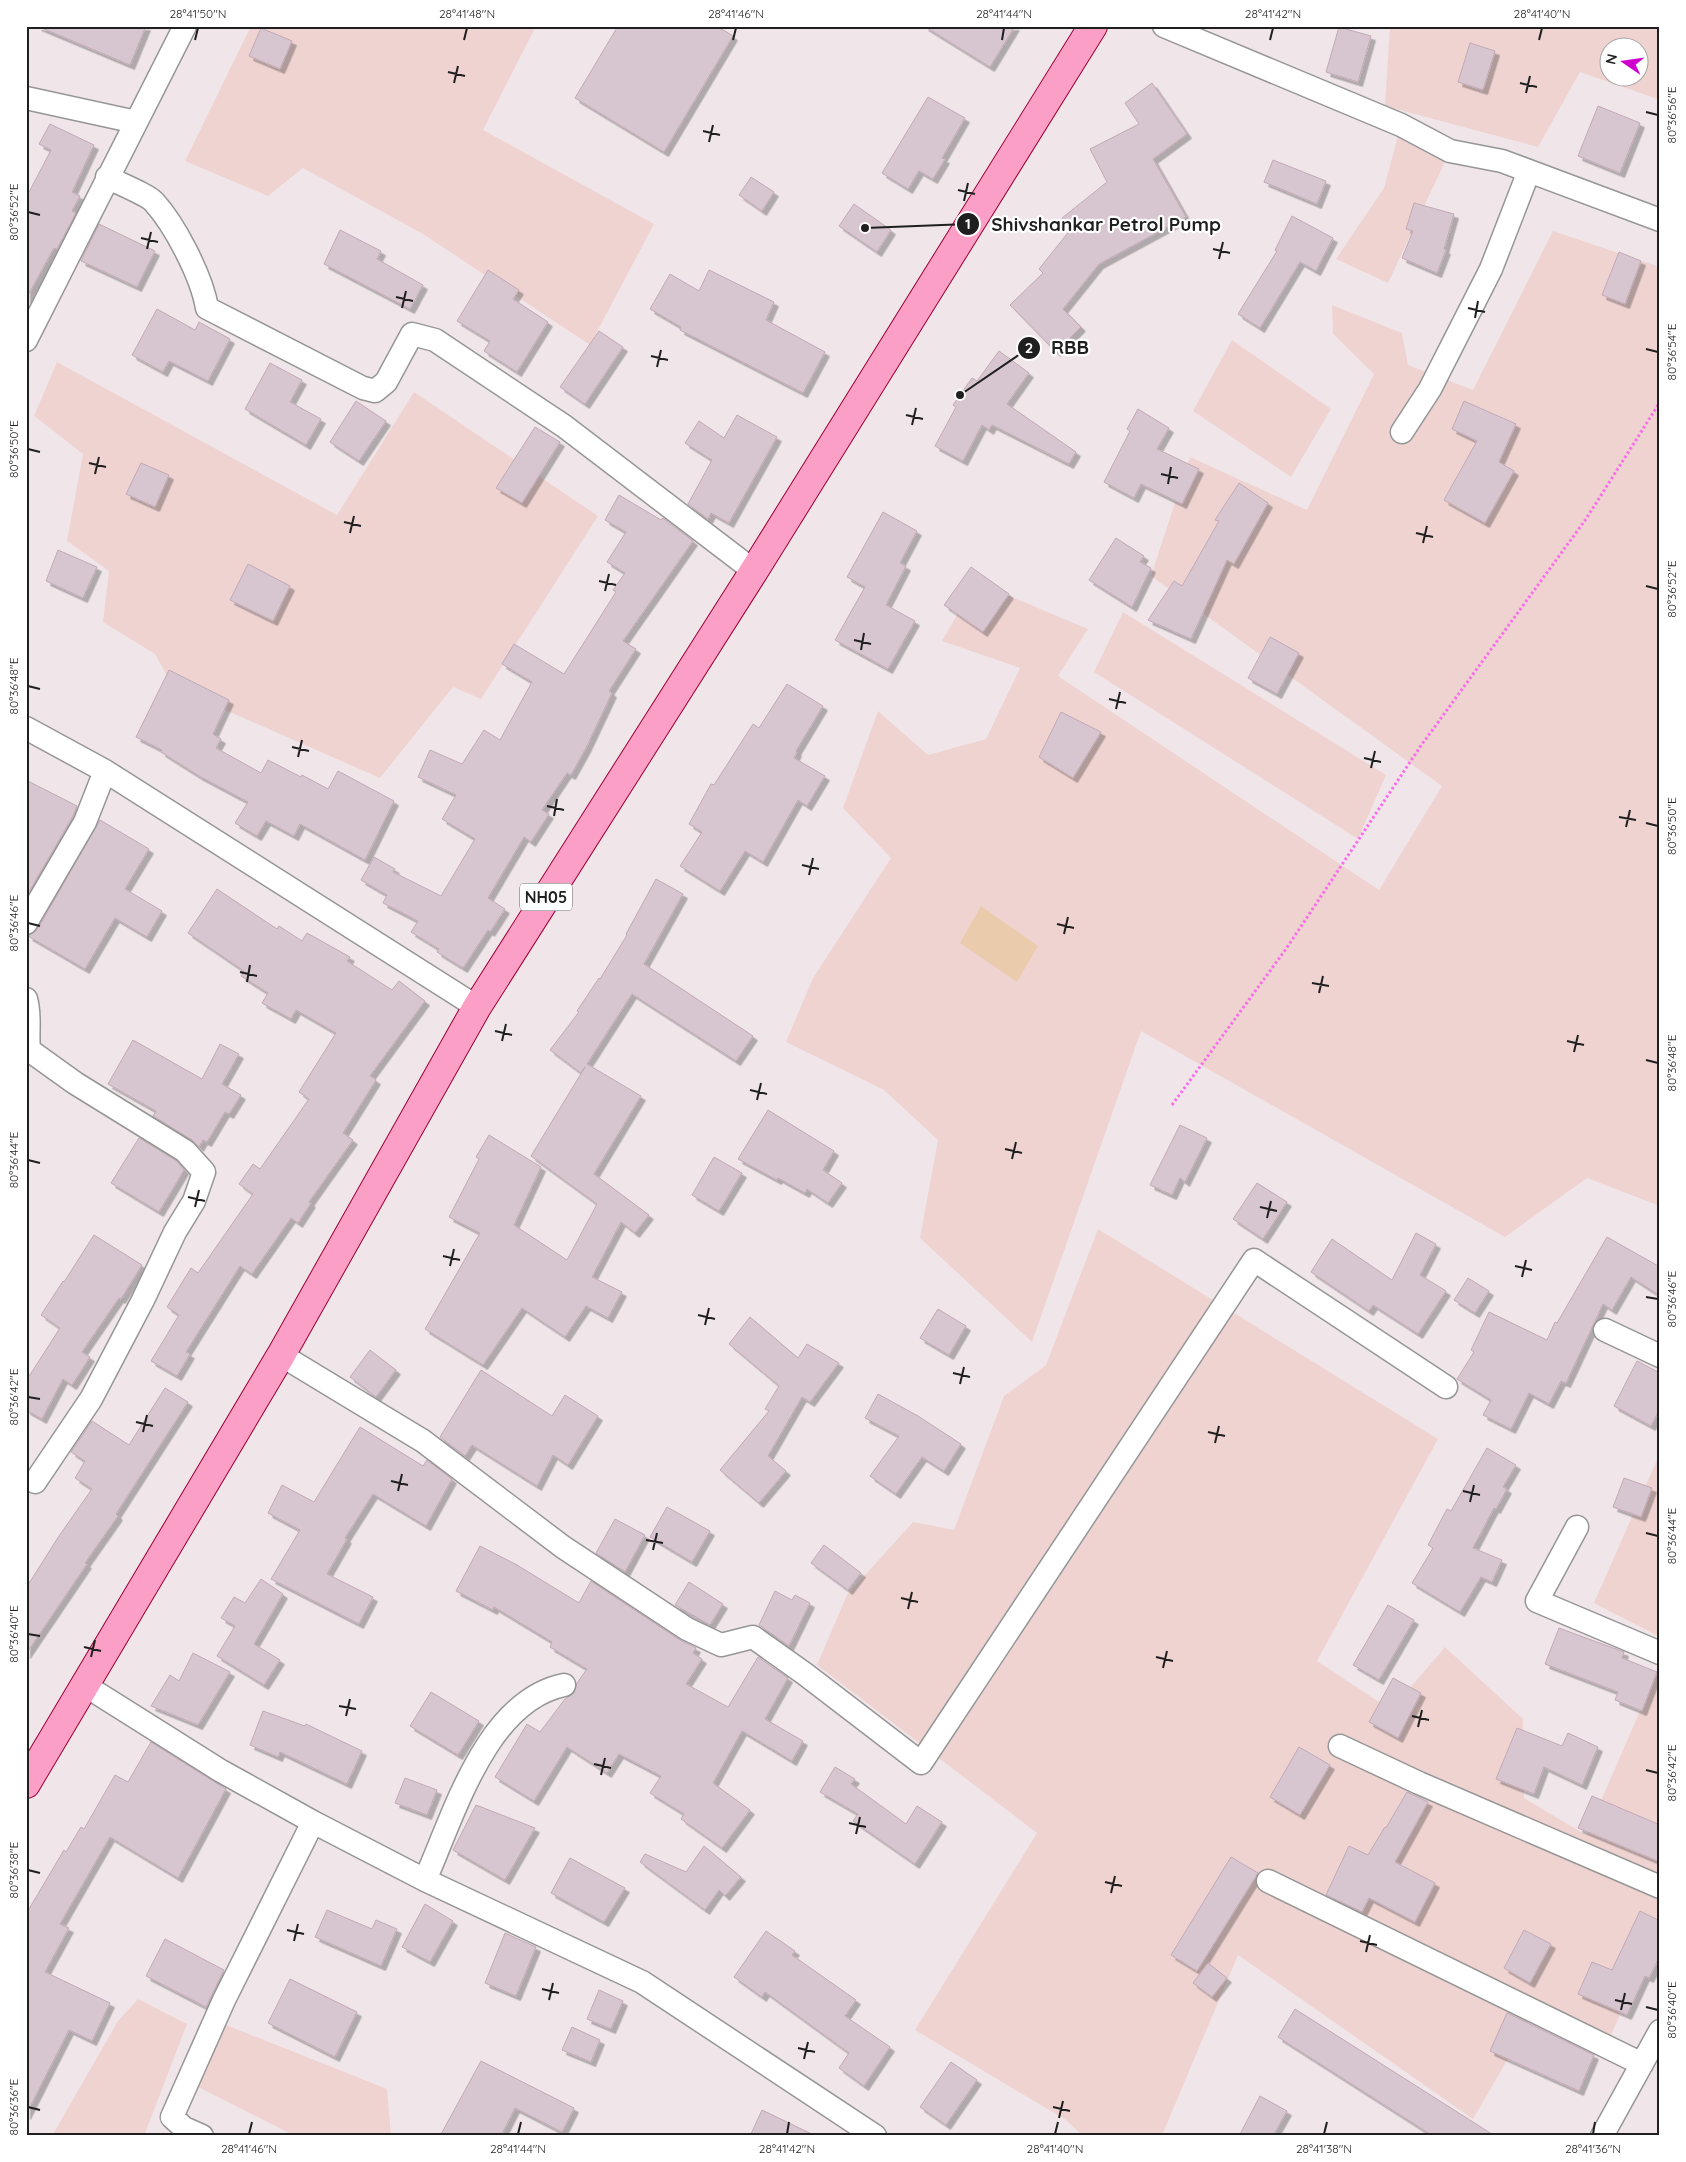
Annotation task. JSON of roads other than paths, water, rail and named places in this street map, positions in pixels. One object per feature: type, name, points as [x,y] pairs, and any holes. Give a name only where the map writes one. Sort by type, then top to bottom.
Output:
[{"type":"main road","name":"NH05","points":[[26,1784],[86,1686],[281,1355],[477,1007],[754,571],[1093,26]]},
{"type":"street","points":[[26,340],[184,26]]},
{"type":"street","points":[[1164,26],[1401,125],[1450,151],[1502,161],[1660,220]]},
{"type":"street","points":[[26,98],[136,122]]},
{"type":"street","points":[[1402,432],[1430,389],[1492,269],[1529,171]]},
{"type":"street","points":[[107,177],[154,201],[187,252],[206,298],[207,308],[363,388],[375,391],[386,382],[412,334],[435,340],[564,426],[754,571]]},
{"type":"street","points":[[26,728],[105,771],[477,1007]]},
{"type":"street","points":[[26,923],[85,822],[105,771]]},
{"type":"street","points":[[26,999],[29,1009],[27,1033],[29,1050],[75,1083],[185,1151],[204,1172],[194,1201],[175,1232],[143,1300],[91,1399],[35,1482]]},
{"type":"street","points":[[281,1355],[423,1441],[563,1547],[687,1628],[721,1645],[753,1637],[805,1674],[921,1763],[1254,1260],[1446,1388]]},
{"type":"street","points":[[1605,1330],[1660,1356]]},
{"type":"street","points":[[1577,1526],[1537,1601],[1660,1653]]},
{"type":"street","points":[[86,1686],[221,1771],[313,1822],[425,1880],[642,1982],[875,2136]]},
{"type":"street","points":[[425,1880],[471,1772],[503,1724],[524,1703],[548,1689],[564,1686]]},
{"type":"street","points":[[1340,1746],[1419,1783],[1660,1887]]},
{"type":"street","points":[[202,2136],[184,2128],[172,2117],[224,2000],[313,1822]]},
{"type":"street","points":[[1268,1881],[1642,2064]]},
{"type":"street","points":[[1602,2136],[1660,2031]]},
{"type":"place","name":"Shivshankar Petrol Pump","points":[[865,228]]},
{"type":"place","name":"RBB","points":[[960,395]]}]
